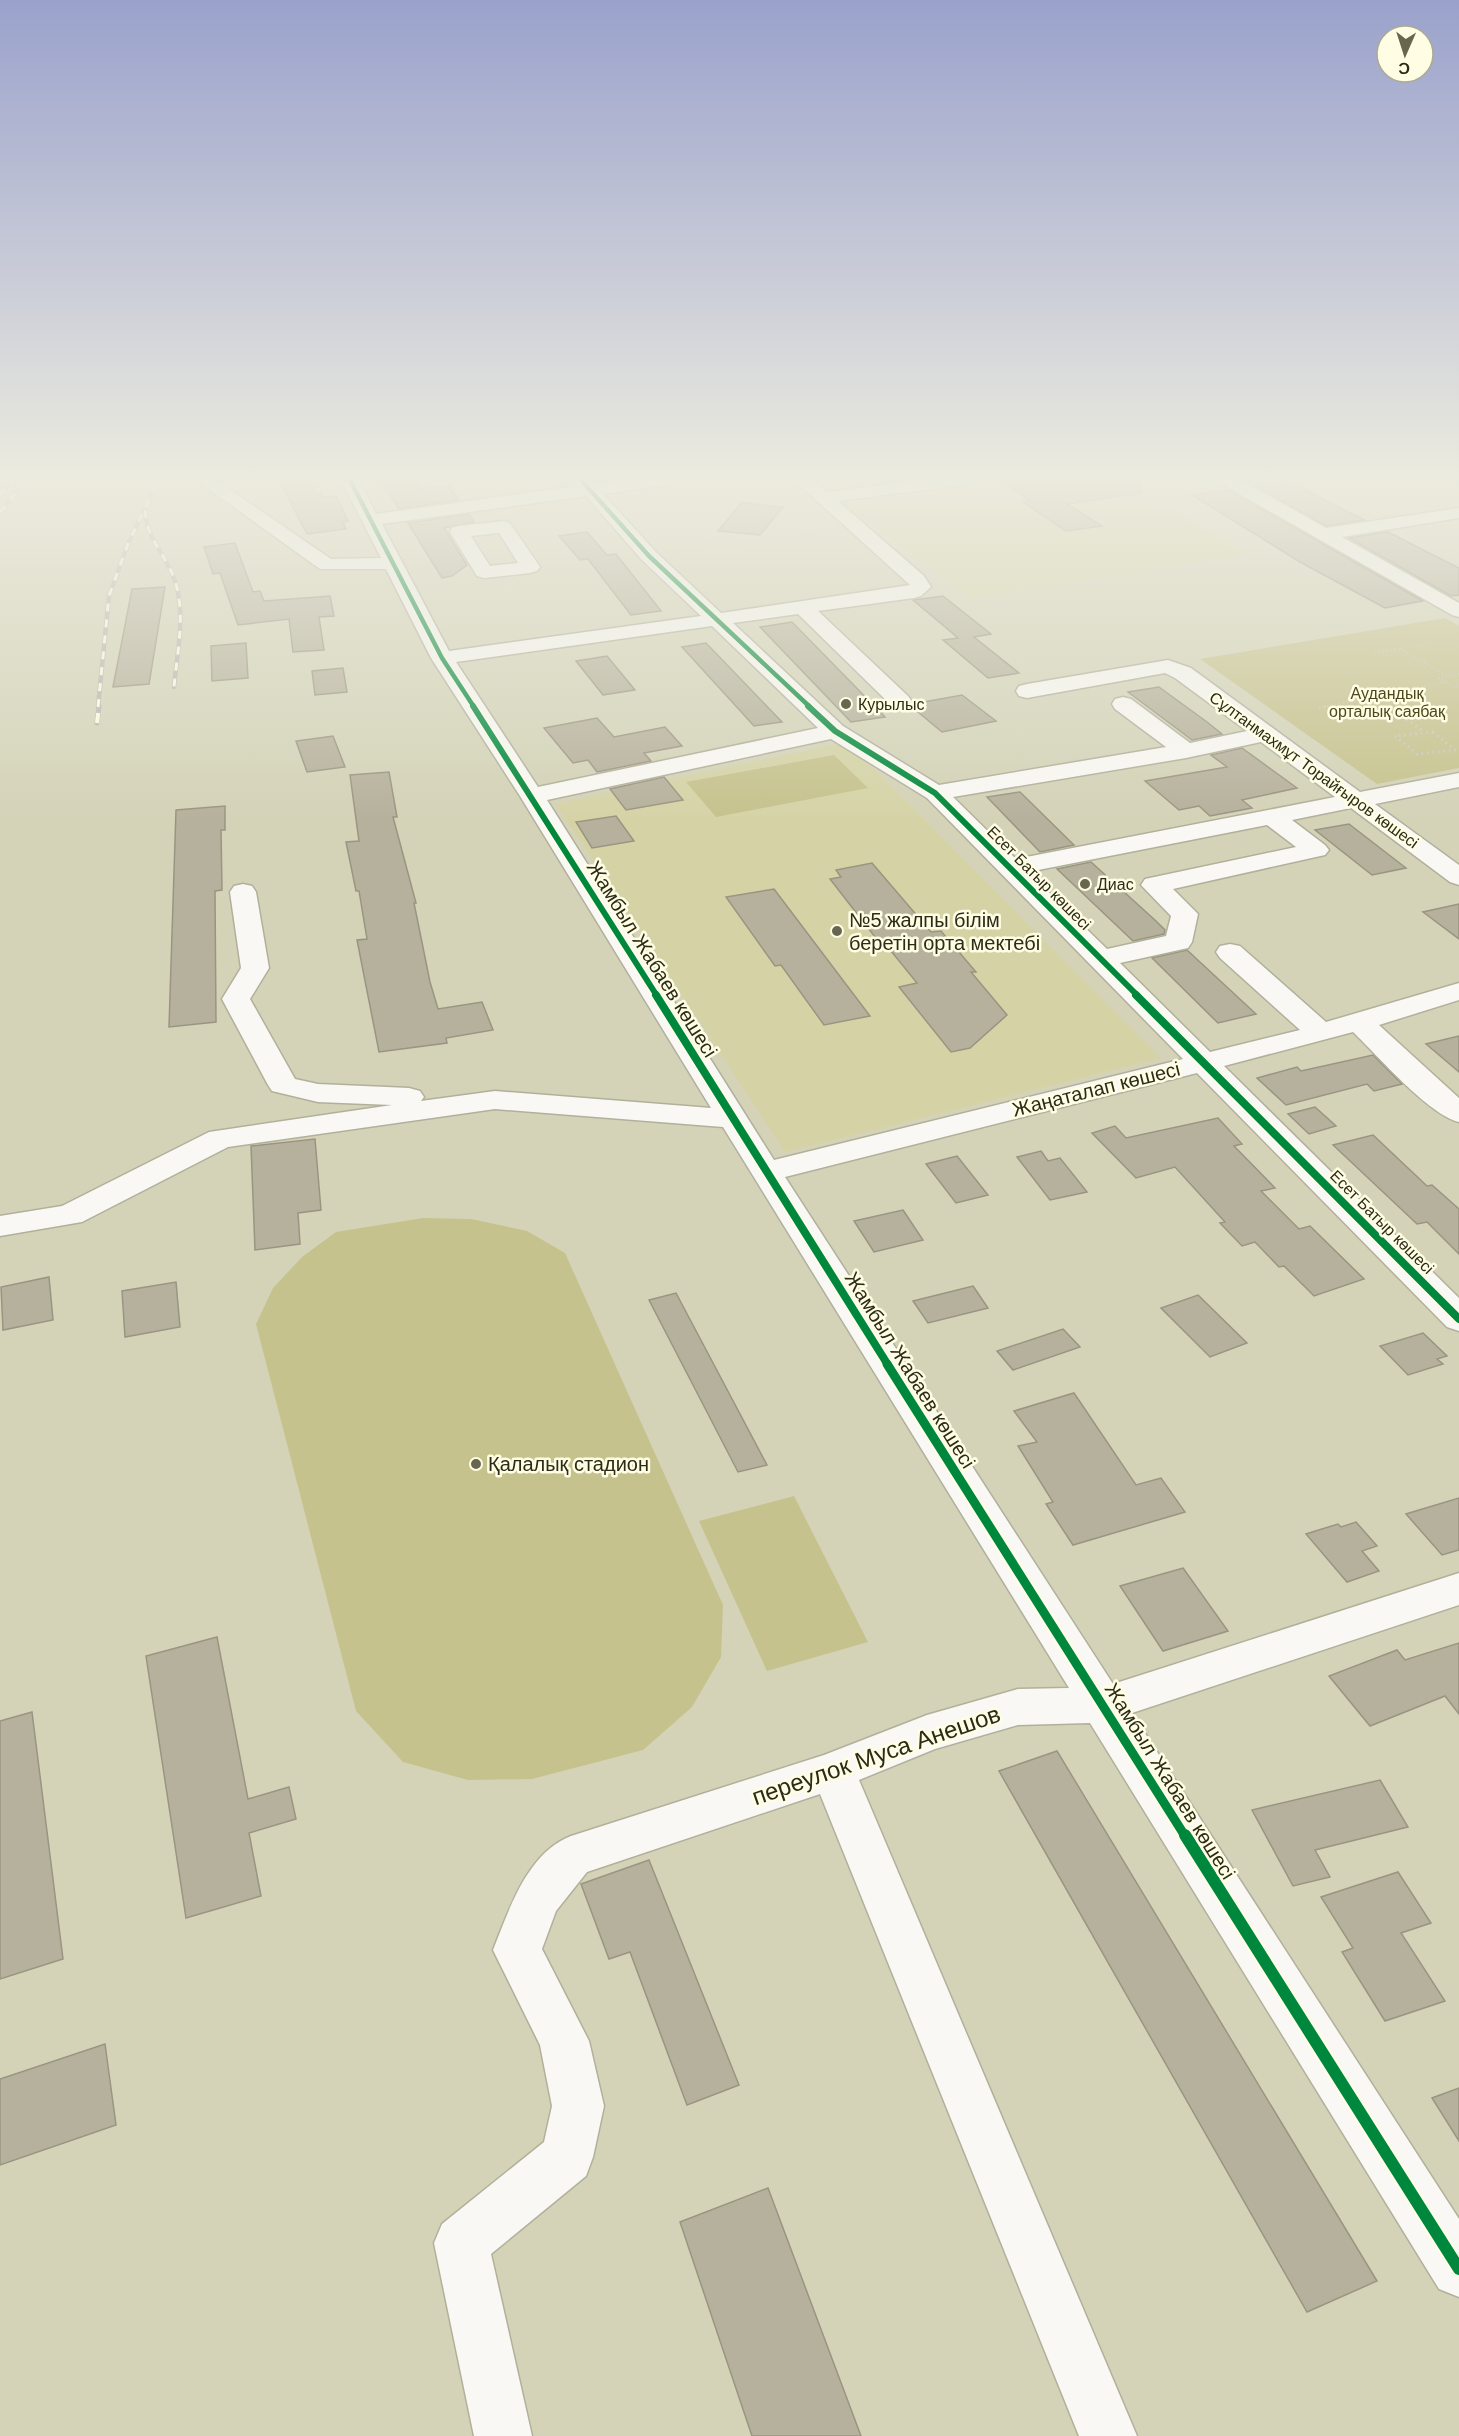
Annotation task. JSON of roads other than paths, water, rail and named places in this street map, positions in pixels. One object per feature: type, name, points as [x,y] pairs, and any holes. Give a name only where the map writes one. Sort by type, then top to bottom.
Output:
[{"type":"street","name":"Жамбыл Жабаев көшесі","points":[[407,594],[442,658],[532,796],[766,1172],[1459,2269]]},
{"type":"street","name":"Есет Батыр көшесі","points":[[690,594],[835,731],[934,793],[1459,1318]]},
{"type":"street","points":[[442,658],[902,594]]},
{"type":"street","points":[[1428,594],[1459,611]]},
{"type":"street","points":[[803,608],[901,702]]},
{"type":"street","name":"Сұлтанмахмұт Торайғыров көшесі","points":[[1027,691],[1168,666],[1183,673],[1459,877]]},
{"type":"street","points":[[1123,704],[1186,751]]},
{"type":"street","points":[[532,796],[835,731]]},
{"type":"street","points":[[934,793],[1186,751],[1264,734]]},
{"type":"street","points":[[1010,868],[1459,780]]},
{"type":"street","points":[[1100,959],[1178,942],[1185,914],[1154,885],[1316,850],[1271,816]]},
{"type":"street","points":[[243,892],[255,968],[236,999],[283,1085],[318,1094],[495,1100],[733,1119]]},
{"type":"street","points":[[1230,952],[1321,1033]]},
{"type":"street","name":"Жаңаталап көшесі","points":[[766,1172],[1321,1033],[1459,992]]},
{"type":"street","points":[[1359,1022],[1427,1087],[1459,1113]]},
{"type":"street","points":[[0,1226],[70,1215],[220,1139],[495,1100]]},
{"type":"street","name":"переулок Муса Анешов","points":[[503,2436],[461,2243],[567,2157],[578,2106],[564,2042],[517,1950],[537,1899],[571,1857],[833,1771],[927,1733],[1018,1707],[1102,1705],[1459,1589]]},
{"type":"street","points":[[833,1771],[1108,2436]]},
{"type":"railway","points":[[98,707],[110,594]]},
{"type":"railway","points":[[174,687],[180,634],[178,594]]},
{"type":"railway","points":[[97,723],[99,706]]},
{"type":"place","name":"Курылыс","points":[[846,704]]},
{"type":"place","name":"Диас","points":[[1085,884]]},
{"type":"place","name":"№5 жалпы білім беретін орта мектебі","points":[[837,931]]},
{"type":"place","name":"Қалалық стадион","points":[[476,1464]]},
{"type":"park label","name":"Аудандық орталық саябақ","points":[[1387,702]]}]
